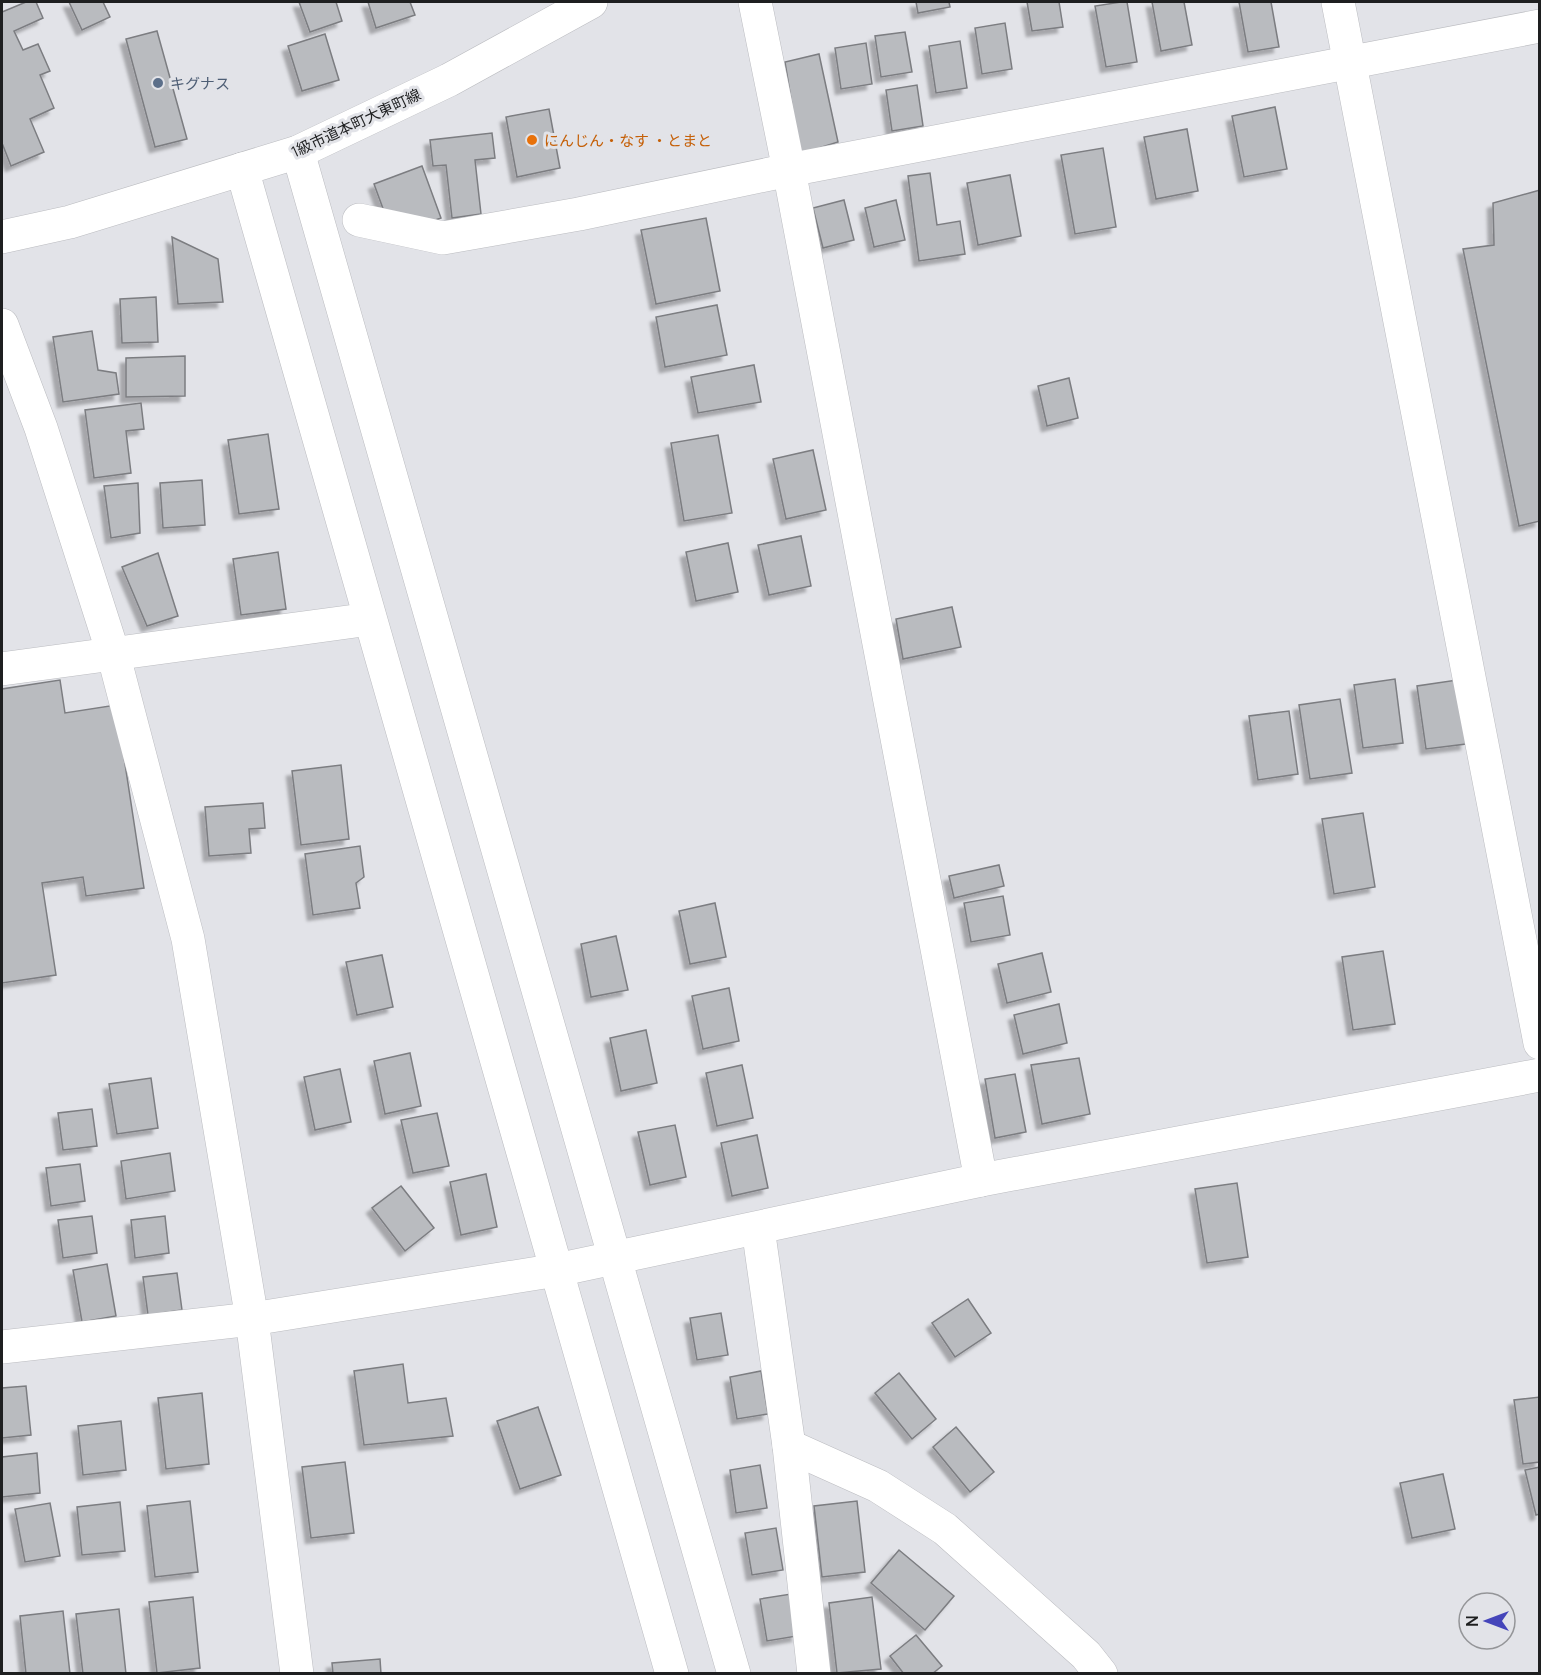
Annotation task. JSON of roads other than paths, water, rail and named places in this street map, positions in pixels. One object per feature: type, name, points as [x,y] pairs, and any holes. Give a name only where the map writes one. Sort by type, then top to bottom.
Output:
[{"type":"street","points":[[755,2],[981,1180]]},
{"type":"street","points":[[1338,2],[1539,1043]]},
{"type":"street","name":"1級市道本町大東町線","points":[[2,237],[70,222],[298,152],[449,80],[575,6]]},
{"type":"street","points":[[359,219],[443,238],[579,214],[789,170],[1539,26]]},
{"type":"street","points":[[298,152],[735,1674]]},
{"type":"street","points":[[242,169],[672,1674]]},
{"type":"street","points":[[2,325],[41,428],[113,653],[188,939],[252,1319],[297,1674]]},
{"type":"street","points":[[2,669],[370,619]]},
{"type":"street","points":[[2,1347],[252,1319],[557,1270],[981,1180],[1539,1075]]},
{"type":"street","points":[[758,1228],[789,1446],[814,1674]]},
{"type":"street","points":[[789,1446],[878,1486],[945,1529],[1077,1647],[1101,1674]]},
{"type":"place","name":"キグナス","points":[[158,83]]},
{"type":"place","name":"にんじん・なす ・とまと","points":[[532,140]]}]
